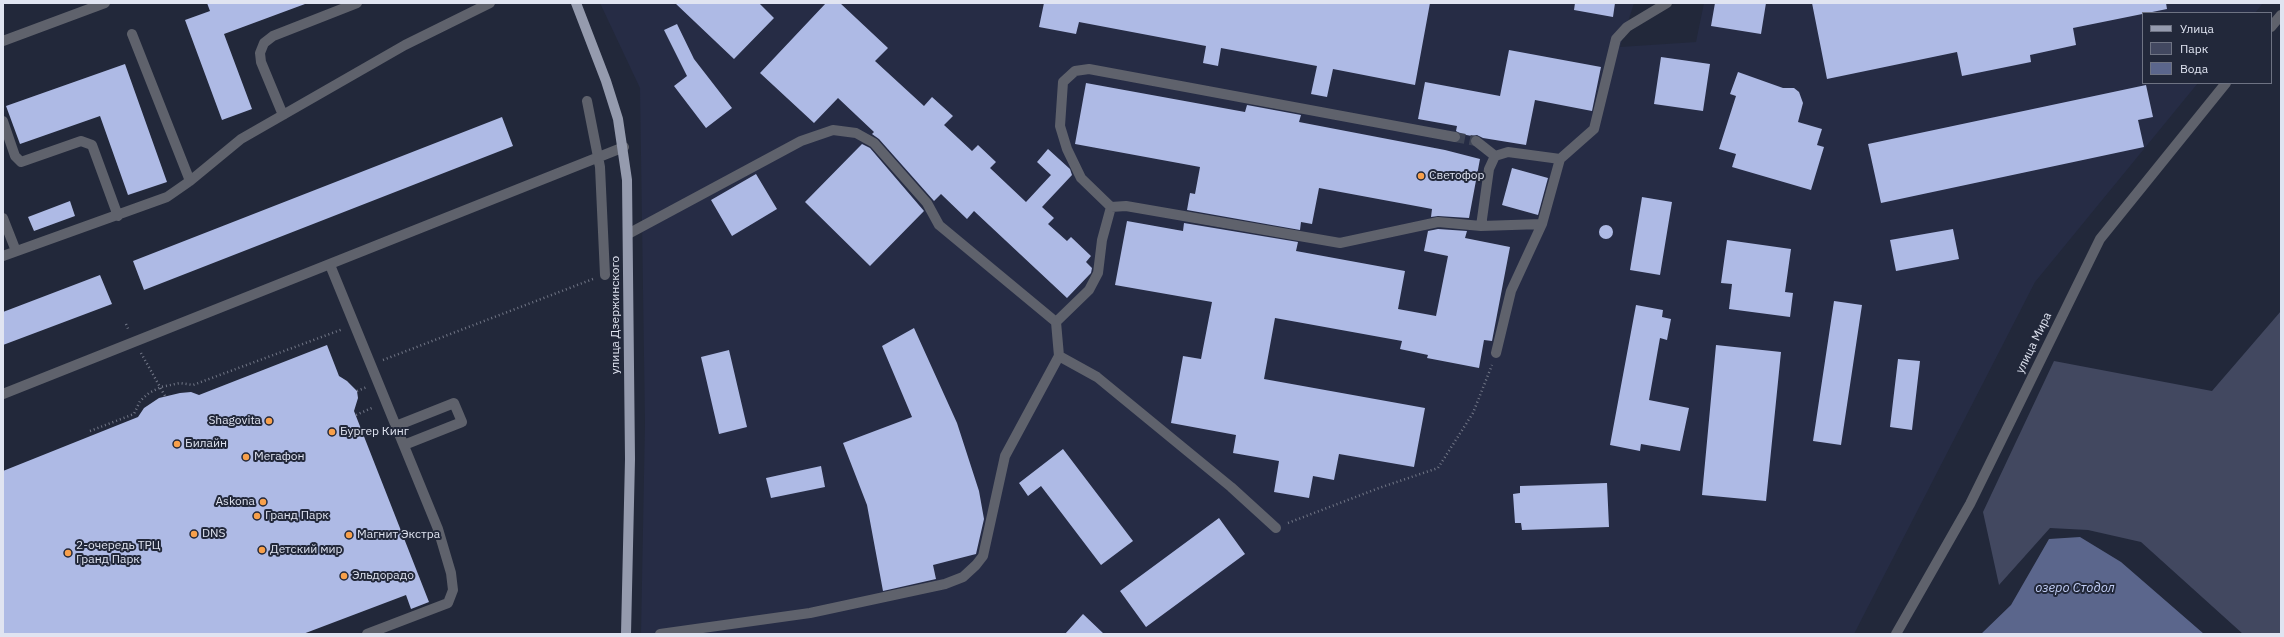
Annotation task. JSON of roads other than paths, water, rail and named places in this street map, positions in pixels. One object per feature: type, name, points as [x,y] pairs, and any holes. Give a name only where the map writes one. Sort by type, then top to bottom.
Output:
[{"type":"main road","name":"улица Дзержинского","points":[[576,3],[606,81],[618,120],[624,147],[627,180],[630,459],[626,634]]},
{"type":"street","points":[[3,41],[105,3]]},
{"type":"street","points":[[283,116],[261,62],[260,53],[264,43],[273,36],[357,3]]},
{"type":"street","points":[[3,256],[118,216],[166,197],[190,181],[241,139],[406,45],[490,3]]},
{"type":"street","points":[[1496,353],[1511,291],[1542,224],[1560,159],[1594,128],[1616,39],[1627,27],[1667,3]]},
{"type":"street","points":[[2272,26],[2281,15]]},
{"type":"street","points":[[132,34],[190,181]]},
{"type":"street","points":[[1110,208],[1081,178],[1067,149],[1060,126],[1063,82],[1074,71],[1089,69],[1455,137]]},
{"type":"street","name":"улица Мира","points":[[1896,634],[1970,504],[2100,239],[2225,84]]},
{"type":"street","points":[[587,102],[598,158],[604,275]]},
{"type":"street","points":[[3,121],[15,156],[21,162],[81,141],[92,145],[118,216]]},
{"type":"street","points":[[628,234],[801,140],[833,130],[856,133],[874,143],[927,203],[939,225],[1056,322],[1059,356],[1005,456],[983,556],[963,577],[945,584],[810,613],[660,634]]},
{"type":"street","points":[[1476,141],[1495,156]]},
{"type":"street","points":[[3,394],[624,147]]},
{"type":"street","points":[[1495,156],[1508,152],[1560,159]]},
{"type":"street","points":[[1481,226],[1490,169],[1495,156]]},
{"type":"street","points":[[1110,208],[1126,206],[1340,243],[1438,222],[1481,226],[1542,224]]},
{"type":"street","points":[[1056,322],[1089,290],[1098,273],[1102,240],[1110,208]]},
{"type":"street","points":[[3,218],[16,251]]},
{"type":"street","points":[[330,264],[438,529],[451,574],[453,590],[448,603],[367,634]]},
{"type":"street","points":[[1059,356],[1096,377],[1231,487],[1276,528]]},
{"type":"street","points":[[396,426],[454,403],[462,422],[404,446]]},
{"type":"water","name":"озеро Стодол","points":[[2080,537],[2121,562],[2204,634],[1981,634],[2011,605],[2049,539]]},
{"type":"tunnel","points":[[1455,137],[1476,141]]},
{"type":"place","name":"Светофор","points":[[1421,176]]},
{"type":"place","name":"Shagovita","points":[[269,421]]},
{"type":"place","name":"Бургер Кинг","points":[[332,432]]},
{"type":"place","name":"Билайн","points":[[177,444]]},
{"type":"place","name":"Мегафон","points":[[246,457]]},
{"type":"place","name":"Askona","points":[[263,502]]},
{"type":"place","name":"Гранд Парк","points":[[257,516]]},
{"type":"place","name":"DNS","points":[[194,534]]},
{"type":"place","name":"Магнит Экстра","points":[[349,535]]},
{"type":"place","name":"Детский мир","points":[[262,550]]},
{"type":"place","name":"2-очередь ТРЦ Гранд Парк","points":[[68,553]]},
{"type":"place","name":"Эльдорадо","points":[[344,576]]}]
